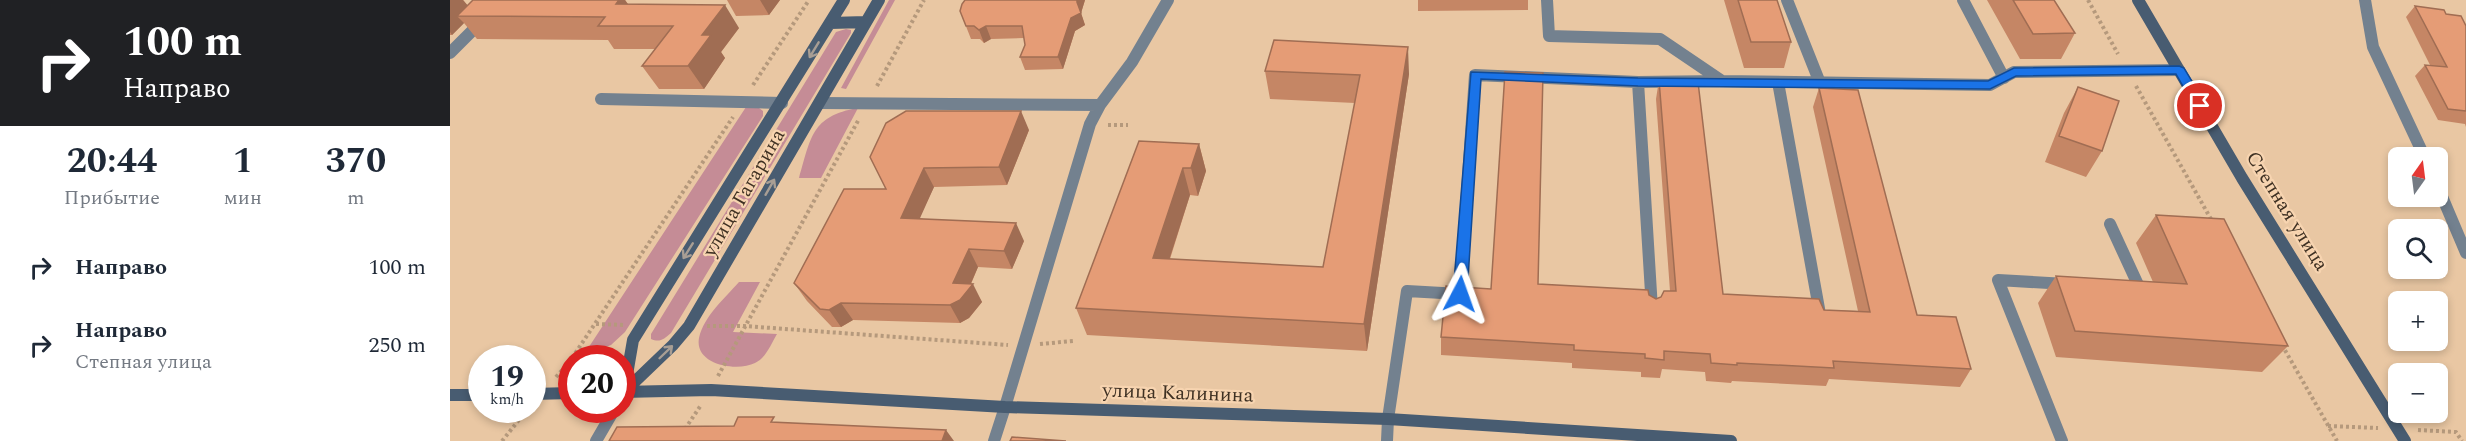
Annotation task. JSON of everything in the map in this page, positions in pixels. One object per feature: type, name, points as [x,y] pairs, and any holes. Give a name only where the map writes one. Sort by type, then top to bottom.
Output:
[{"type":"main road","name":"улица Гагарина","points":[[632,345],[633,340],[844,0]]},
{"type":"main road","name":"улица Гагарина","points":[[636,381],[689,326],[879,0]]},
{"type":"main road","name":"Степная улица","points":[[2138,0],[2242,178],[2405,441]]},
{"type":"main road","points":[[830,23],[866,22]]},
{"type":"main road","name":"улица Калинина","points":[[636,393],[711,390],[1005,407],[1388,419],[1671,439],[1731,441]]},
{"type":"main road","points":[[450,395],[468,395]]},
{"type":"street","points":[[450,52],[503,0]]},
{"type":"street","points":[[994,441],[1090,124],[1100,105],[1132,62],[1168,0]]},
{"type":"street","points":[[1547,0],[1549,36],[1660,39],[1722,81]]},
{"type":"street","points":[[1787,0],[1820,83]]},
{"type":"street","points":[[1963,0],[2004,78]]},
{"type":"street","points":[[2365,0],[2373,47],[2420,147]]},
{"type":"street","points":[[1387,441],[1388,419],[1407,291],[1460,294],[1475,75],[1638,82],[1990,85],[2014,72],[2179,70]]},
{"type":"street","points":[[1638,82],[1652,309]]},
{"type":"street","points":[[1778,82],[1820,316]]},
{"type":"street","points":[[601,99],[782,103]]},
{"type":"street","points":[[820,103],[1100,105]]},
{"type":"street","points":[[2446,207],[2466,253]]},
{"type":"street","points":[[2110,224],[2140,289],[2116,287]]},
{"type":"street","points":[[2062,441],[1998,280],[2081,285]]},
{"type":"street","points":[[596,441],[606,423]]},
{"type":"path","points":[[581,345],[809,0]]},
{"type":"path","points":[[924,0],[744,326],[1023,346],[1073,341]]},
{"type":"path","points":[[2088,0],[2216,228]]},
{"type":"path","points":[[2280,342],[2337,441]]},
{"type":"path","points":[[502,441],[517,423]]},
{"type":"shaded area","points":[[889,0],[895,0],[846,89],[841,88]]},
{"type":"shaded area","points":[[851,30],[851,33],[671,333],[662,340],[651,339],[651,334],[836,32]]},
{"type":"shaded area","points":[[746,107],[759,108],[763,111],[763,116],[625,332],[611,345],[590,345]]},
{"type":"shaded area","points":[[858,108],[821,178],[799,178],[815,131],[831,117]]},
{"type":"shaded area","points":[[739,282],[760,282],[733,332],[777,334],[759,361],[738,367],[718,364],[703,355],[699,347],[699,338],[710,315]]},
{"type":"building","points":[[473,0],[619,0],[616,4],[725,5],[702,35],[711,35],[688,66],[642,66],[673,26],[598,26],[605,17],[457,16]]},
{"type":"building","points":[[965,0],[1077,0],[1081,13],[1071,18],[1058,57],[1020,57],[1025,45],[1022,26],[986,26],[979,30],[974,26],[966,26],[960,11]]},
{"type":"building","points":[[1738,0],[1777,0],[1791,42],[1751,42]]},
{"type":"building","points":[[2013,0],[2054,0],[2075,33],[2033,34]]},
{"type":"building","points":[[2415,6],[2444,10],[2446,14],[2461,16],[2466,26],[2466,111],[2448,109],[2425,65],[2447,67]]},
{"type":"building","points":[[1274,40],[1408,47],[1364,324],[1076,308],[1139,141],[1199,144],[1191,168],[1183,168],[1153,258],[1323,267],[1360,75],[1265,71]]},
{"type":"building","points":[[1505,72],[1543,73],[1538,284],[1648,290],[1649,295],[1656,299],[1661,297],[1664,291],[1676,291],[1659,80],[1698,82],[1723,294],[1819,299],[1824,310],[1870,312],[1819,88],[1858,90],[1917,315],[1956,317],[1971,369],[1833,361],[1834,368],[1737,363],[1737,365],[1711,363],[1710,354],[1664,351],[1664,360],[1645,358],[1645,354],[1574,350],[1574,345],[1441,337],[1446,286],[1491,289]]},
{"type":"building","points":[[2078,87],[2119,101],[2102,151],[2059,136]]},
{"type":"building","points":[[906,111],[1021,111],[999,167],[924,168],[901,218],[1016,223],[1004,251],[969,249],[953,283],[973,284],[960,300],[950,305],[841,303],[829,310],[820,309],[794,283],[844,189],[886,189],[870,157],[886,123]]},
{"type":"building","points":[[2156,215],[2224,219],[2288,346],[2075,331],[2056,276],[2187,284]]},
{"type":"building","points":[[738,417],[774,417],[771,422],[946,430],[942,441],[609,441],[617,427],[734,426]]},
{"type":"building","points":[[1012,437],[1066,441],[1010,441]]},
{"type":"route","points":[[1460,294],[1475,75],[1638,82],[1990,85],[2014,72],[2179,70],[2200,106]]}]
